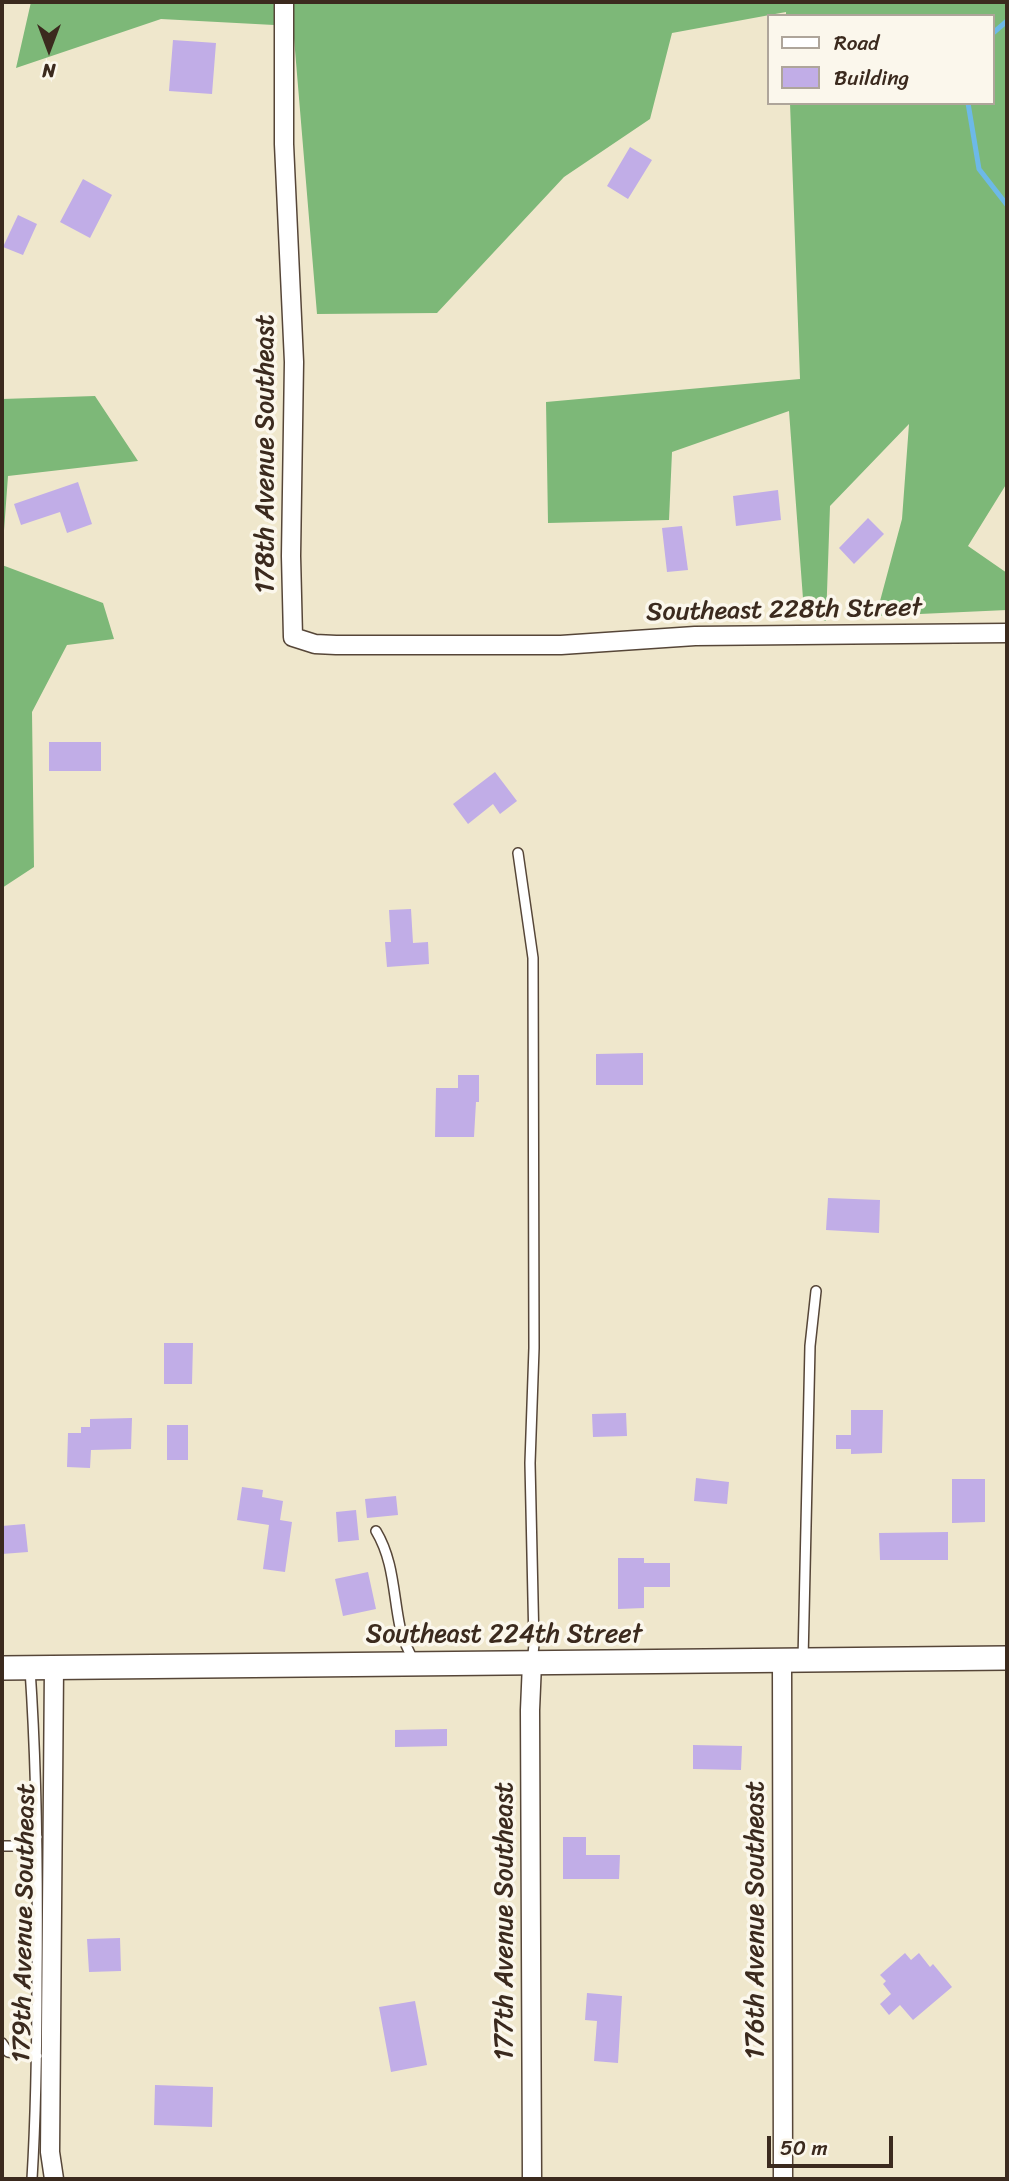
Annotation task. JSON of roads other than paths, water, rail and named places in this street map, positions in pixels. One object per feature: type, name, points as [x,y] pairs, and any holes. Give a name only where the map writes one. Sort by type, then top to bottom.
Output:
[{"type":"street","name":"178th Avenue Southeast","points":[[284,2],[284,144],[294,362],[291,556],[293,637],[315,644],[336,645],[561,645]]},
{"type":"street","name":"Southeast 228th Street","points":[[561,645],[695,636],[1007,634]]},
{"type":"street","name":"Southeast 224th Street","points":[[2,1668],[1007,1658]]},
{"type":"street","name":"176th Avenue Southeast","points":[[783,2179],[792,1660]]},
{"type":"street","name":"177th Avenue Southeast","points":[[532,1663],[532,2179]]},
{"type":"street","name":"179th Avenue Southeast","points":[[54,1667],[50,2140],[54,2179]]},
{"type":"lane","points":[[518,853],[533,958],[534,1334],[530,1463],[534,1644],[532,1663]]},
{"type":"lane","points":[[792,1660],[810,1346],[816,1291]]},
{"type":"lane","points":[[376,1531],[383,1542],[392,1573],[400,1630],[415,1664]]},
{"type":"lane","points":[[30,1667],[37,1837],[37,2056],[32,2179]]},
{"type":"lane","points":[[2,1846],[13,1846],[37,1837]]},
{"type":"lane","points":[[2,2043],[8,2052],[37,2056]]},
{"type":"waterway","points":[[995,31],[1007,21]]},
{"type":"waterway","points":[[968,105],[979,169],[1007,205]]}]
